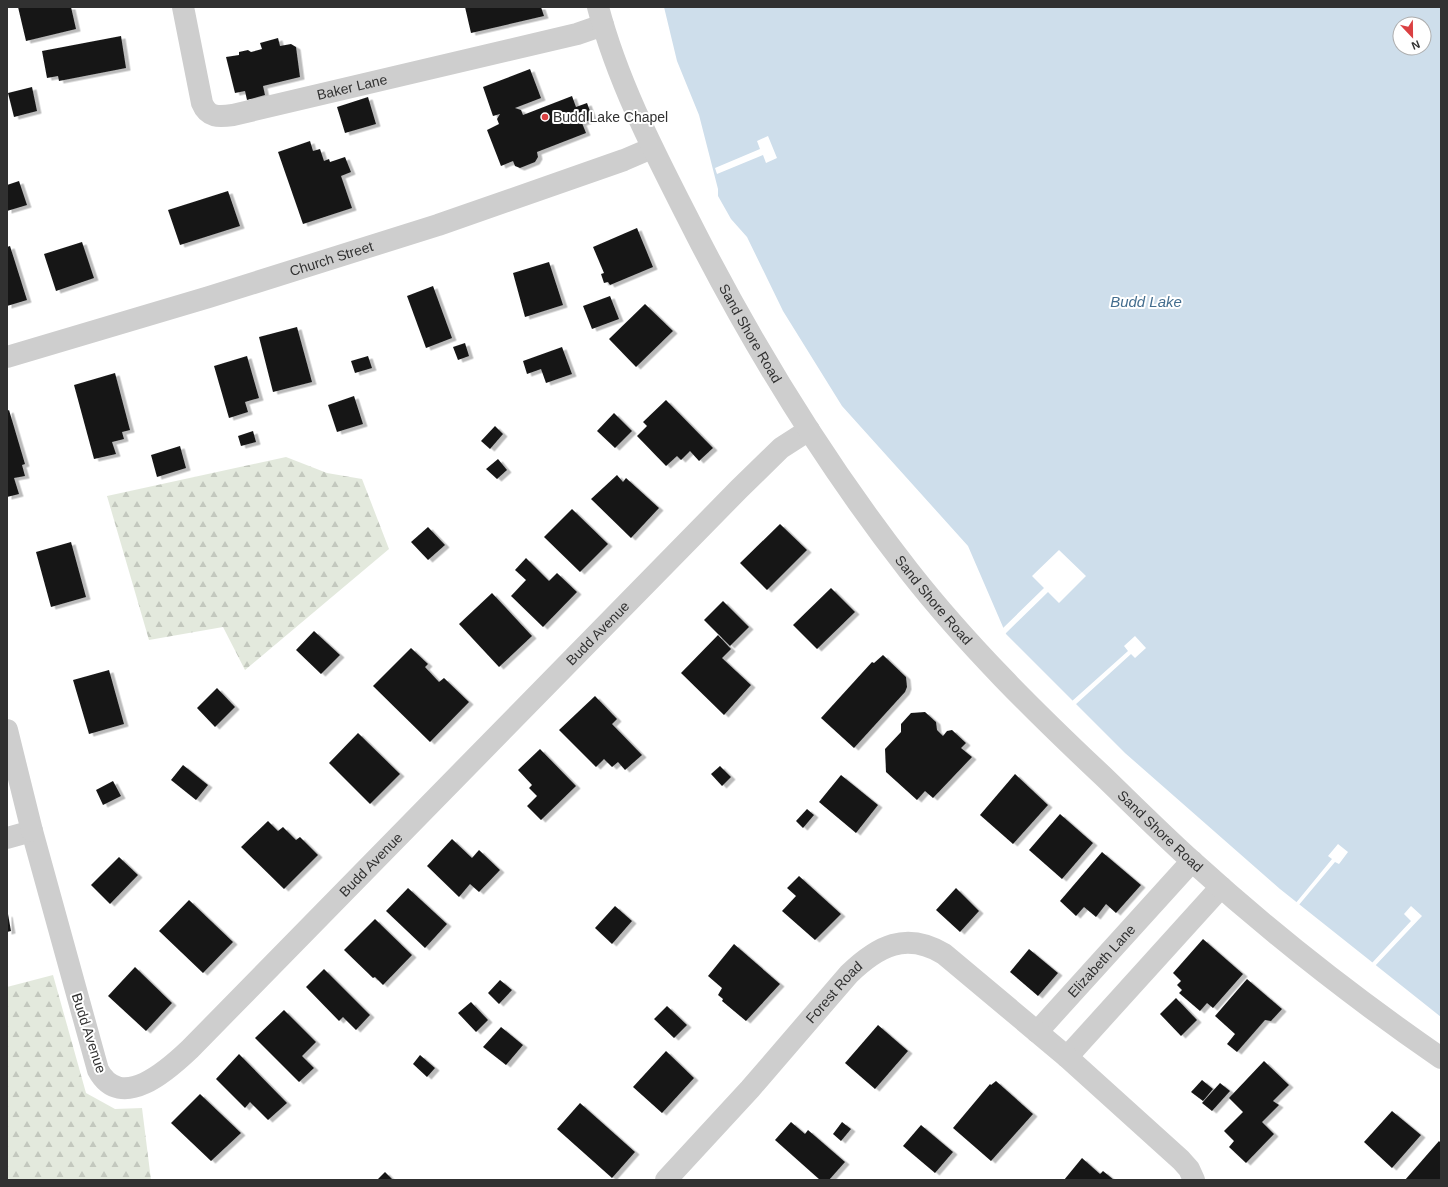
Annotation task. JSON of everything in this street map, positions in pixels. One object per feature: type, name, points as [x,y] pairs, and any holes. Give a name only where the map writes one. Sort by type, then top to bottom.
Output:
[{"type":"street","name":"Baker Lane","points":[[183,7],[202,103],[207,112],[218,117],[233,116],[577,34],[601,16]]},
{"type":"street","name":"Sand Shore Road","points":[[601,16],[621,78],[652,148],[746,327],[773,374],[846,486],[911,573],[968,639],[1050,725],[1192,862],[1318,969],[1366,1006],[1441,1058]]},
{"type":"street","name":"Church Street","points":[[7,357],[209,297],[431,228],[624,160],[652,148]]},
{"type":"street","name":"Budd Avenue","points":[[7,730],[32,831],[98,1070],[104,1080],[113,1085],[125,1088],[141,1085],[162,1074],[190,1049],[739,489],[781,448],[809,430]]},
{"type":"street","points":[[7,838],[32,831]]},
{"type":"street","name":"Elizabeth Lane","points":[[1037,1032],[1192,862]]},
{"type":"street","points":[[1067,1057],[1221,887]]},
{"type":"street","name":"Forest Road","points":[[666,1180],[750,1089],[849,974],[863,961],[886,947],[910,942],[927,944],[935,948],[1037,1032]]},
{"type":"street","points":[[1037,1032],[1067,1057],[1181,1160],[1189,1169],[1194,1180]]},
{"type":"green space","points":[[286,457],[327,473],[362,479],[389,549],[245,670],[223,627],[149,640],[107,496]]},
{"type":"green space","points":[[53,975],[86,1093],[115,1109],[142,1108],[151,1180],[7,1180],[7,987]]},
{"type":"water","name":"Budd Lake","points":[[664,7],[1441,7],[1441,1017],[1280,889],[1125,753],[1006,634],[968,546],[842,406],[783,311],[747,237],[731,219],[718,196],[718,189],[699,115],[677,61]]},
{"type":"pier","points":[[768,136],[777,158],[766,163],[763,155],[717,174],[715,168],[760,149],[757,141]]},
{"type":"pier","points":[[1059,550],[1086,576],[1059,603],[1048,592],[1004,635],[1002,629],[1044,588],[1032,576]]},
{"type":"pier","points":[[1135,636],[1146,648],[1135,658],[1131,654],[1075,705],[1071,702],[1128,651],[1124,646]]},
{"type":"pier","points":[[1338,844],[1348,852],[1339,864],[1335,862],[1298,906],[1295,904],[1332,859],[1328,856]]},
{"type":"pier","points":[[1411,906],[1422,916],[1374,967],[1371,964],[1411,921],[1404,914]]},
{"type":"building","points":[[18,7],[71,7],[76,29],[26,41]]},
{"type":"building","points":[[465,7],[541,7],[544,16],[471,33]]},
{"type":"building","points":[[121,36],[126,68],[59,81],[58,76],[47,78],[42,51]]},
{"type":"building","points":[[278,38],[280,46],[291,44],[296,47],[300,77],[263,86],[265,95],[247,100],[245,91],[235,93],[226,57],[239,55],[239,52],[248,50],[251,52],[262,49],[260,43]]},
{"type":"building","name":"Budd Lake Chapel","points":[[530,69],[541,98],[515,108],[521,110],[523,115],[572,96],[576,107],[587,103],[593,119],[582,123],[586,133],[537,152],[538,157],[535,162],[520,168],[515,166],[513,161],[501,166],[487,130],[499,124],[497,119],[500,114],[493,116],[483,87]]},
{"type":"building","points":[[32,87],[37,111],[14,117],[8,93]]},
{"type":"building","points":[[368,97],[376,124],[345,133],[337,107]]},
{"type":"building","points":[[310,141],[313,151],[320,149],[324,161],[329,159],[330,162],[345,157],[351,172],[341,176],[352,208],[303,224],[278,152]]},
{"type":"building","points":[[19,181],[27,205],[7,211],[7,185]]},
{"type":"building","points":[[228,191],[240,226],[180,245],[168,210]]},
{"type":"building","points":[[637,228],[653,267],[610,285],[608,282],[604,283],[601,274],[604,273],[593,247]]},
{"type":"building","points":[[82,242],[94,278],[56,291],[44,254]]},
{"type":"building","points":[[10,246],[27,300],[7,306],[7,247]]},
{"type":"building","points":[[549,262],[563,305],[525,317],[513,273]]},
{"type":"building","points":[[433,286],[452,338],[426,348],[407,296]]},
{"type":"building","points":[[610,296],[619,319],[592,329],[583,306]]},
{"type":"building","points":[[645,304],[673,331],[636,367],[609,339]]},
{"type":"building","points":[[297,327],[312,382],[273,392],[259,337]]},
{"type":"building","points":[[465,343],[469,356],[458,360],[453,347]]},
{"type":"building","points":[[562,347],[572,374],[546,383],[541,369],[527,374],[523,361]]},
{"type":"building","points":[[247,356],[259,398],[245,402],[248,412],[229,418],[214,366]]},
{"type":"building","points":[[368,356],[372,368],[355,373],[351,361]]},
{"type":"building","points":[[115,373],[130,430],[122,432],[124,439],[112,442],[116,454],[94,459],[74,385]]},
{"type":"building","points":[[354,396],[363,424],[337,432],[328,405]]},
{"type":"building","points":[[666,400],[713,448],[699,461],[690,451],[681,460],[677,456],[666,466],[637,436],[647,426],[643,422]]},
{"type":"building","points":[[9,410],[25,464],[22,465],[25,476],[14,478],[19,494],[7,497],[7,411]]},
{"type":"building","points":[[614,413],[632,431],[615,448],[597,431]]},
{"type":"building","points":[[495,426],[503,434],[490,449],[481,441]]},
{"type":"building","points":[[253,431],[256,442],[241,446],[238,436]]},
{"type":"building","points":[[180,446],[186,468],[157,477],[151,455]]},
{"type":"building","points":[[498,459],[507,470],[497,479],[486,469]]},
{"type":"building","points":[[617,475],[623,482],[626,478],[659,508],[631,538],[591,499]]},
{"type":"building","points":[[572,509],[608,544],[580,572],[544,537]]},
{"type":"building","points":[[780,524],[807,550],[767,590],[740,563]]},
{"type":"building","points":[[428,527],[445,545],[428,560],[411,542]]},
{"type":"building","points":[[71,542],[86,597],[51,607],[36,552]]},
{"type":"building","points":[[526,558],[549,581],[557,573],[577,592],[543,627],[511,596],[526,580],[515,570]]},
{"type":"building","points":[[831,588],[855,612],[817,649],[793,625]]},
{"type":"building","points":[[492,593],[532,636],[499,667],[459,624]]},
{"type":"building","points":[[723,601],[749,627],[730,646],[704,620]]},
{"type":"building","points":[[314,631],[340,655],[321,674],[296,650]]},
{"type":"building","points":[[718,635],[731,649],[722,658],[751,685],[724,715],[681,673]]},
{"type":"building","points":[[411,648],[428,664],[425,667],[439,682],[444,678],[469,702],[430,742],[373,686]]},
{"type":"building","points":[[883,655],[906,677],[907,687],[905,692],[854,748],[821,718],[872,662],[874,663]]},
{"type":"building","points":[[109,670],[124,724],[89,734],[73,680]]},
{"type":"building","points":[[217,688],[235,707],[215,727],[197,708]]},
{"type":"building","points":[[595,696],[617,719],[612,724],[642,755],[625,770],[618,762],[612,767],[604,759],[596,767],[559,730]]},
{"type":"building","points":[[925,712],[936,722],[937,730],[943,736],[947,731],[952,730],[966,743],[961,748],[972,757],[933,798],[925,791],[917,800],[886,772],[885,749],[901,732],[901,724],[911,713]]},
{"type":"building","points":[[358,733],[400,774],[370,804],[329,763]]},
{"type":"building","points":[[540,749],[576,786],[541,820],[527,806],[537,796],[529,788],[532,785],[518,770]]},
{"type":"building","points":[[183,765],[208,785],[196,800],[171,780]]},
{"type":"building","points":[[720,766],[731,777],[722,786],[711,774]]},
{"type":"building","points":[[1015,774],[1048,805],[1013,844],[980,815]]},
{"type":"building","points":[[841,775],[878,805],[856,833],[819,802]]},
{"type":"building","points":[[113,781],[121,796],[103,805],[96,790]]},
{"type":"building","points":[[807,809],[814,815],[803,828],[796,821]]},
{"type":"building","points":[[1060,814],[1093,843],[1062,879],[1029,850]]},
{"type":"building","points":[[268,821],[278,831],[283,827],[296,840],[300,837],[318,855],[284,889],[241,847]]},
{"type":"building","points":[[452,839],[472,858],[479,850],[500,870],[479,892],[470,884],[459,897],[427,866]]},
{"type":"building","points":[[1102,852],[1141,885],[1116,913],[1106,904],[1096,917],[1084,907],[1076,916],[1060,901]]},
{"type":"building","points":[[119,857],[138,875],[110,904],[91,885]]},
{"type":"building","points":[[799,876],[841,914],[815,940],[782,911],[796,896],[787,888]]},
{"type":"building","points":[[408,888],[447,924],[425,948],[386,911]]},
{"type":"building","points":[[956,888],[979,911],[960,932],[936,910]]},
{"type":"building","points":[[189,900],[233,942],[203,973],[159,931]]},
{"type":"building","points":[[615,906],[632,921],[612,944],[595,928]]},
{"type":"building","points":[[8,914],[11,931],[7,932],[7,915]]},
{"type":"building","points":[[375,919],[412,955],[383,985],[375,977],[373,978],[344,950]]},
{"type":"building","points":[[1203,939],[1243,974],[1213,1008],[1207,1003],[1200,1011],[1179,993],[1182,990],[1177,985],[1181,981],[1173,973]]},
{"type":"building","points":[[734,944],[780,984],[746,1021],[722,1001],[723,999],[718,995],[722,988],[708,976]]},
{"type":"building","points":[[1029,949],[1058,973],[1038,996],[1010,972]]},
{"type":"building","points":[[135,967],[172,1003],[146,1031],[108,996]]},
{"type":"building","points":[[324,969],[370,1015],[356,1030],[343,1017],[339,1021],[306,987]]},
{"type":"building","points":[[1247,979],[1282,1009],[1271,1021],[1265,1020],[1237,1052],[1227,1044],[1235,1034],[1215,1016]]},
{"type":"building","points":[[500,980],[512,990],[499,1004],[488,993]]},
{"type":"building","points":[[1176,998],[1197,1020],[1181,1036],[1160,1014]]},
{"type":"building","points":[[471,1002],[488,1020],[476,1032],[458,1013]]},
{"type":"building","points":[[667,1006],[687,1025],[674,1038],[654,1019]]},
{"type":"building","points":[[284,1010],[316,1042],[302,1056],[314,1068],[299,1082],[255,1038]]},
{"type":"building","points":[[878,1025],[908,1051],[875,1089],[845,1063]]},
{"type":"building","points":[[501,1027],[523,1045],[506,1065],[483,1047]]},
{"type":"building","points":[[666,1051],[694,1078],[662,1113],[633,1087]]},
{"type":"building","points":[[239,1054],[287,1103],[268,1120],[250,1102],[245,1108],[216,1079]]},
{"type":"building","points":[[420,1055],[435,1068],[427,1077],[413,1064]]},
{"type":"building","points":[[1264,1061],[1289,1085],[1273,1101],[1279,1105],[1262,1122],[1274,1134],[1246,1163],[1229,1147],[1234,1141],[1224,1131],[1243,1112],[1229,1098]]},
{"type":"building","points":[[1202,1080],[1213,1089],[1203,1101],[1191,1092]]},
{"type":"building","points":[[996,1081],[1033,1114],[991,1161],[953,1128],[990,1084],[991,1085]]},
{"type":"building","points":[[1220,1083],[1230,1091],[1212,1111],[1202,1103]]},
{"type":"building","points":[[200,1094],[241,1133],[211,1161],[171,1123]]},
{"type":"building","points":[[580,1103],[635,1152],[612,1178],[557,1129]]},
{"type":"building","points":[[1392,1111],[1421,1135],[1392,1168],[1364,1142]]},
{"type":"building","points":[[791,1122],[805,1134],[808,1130],[845,1162],[829,1180],[820,1180],[775,1140]]},
{"type":"building","points":[[842,1122],[851,1129],[841,1141],[833,1134]]},
{"type":"building","points":[[921,1125],[953,1152],[935,1173],[903,1146]]},
{"type":"building","points":[[1439,1141],[1441,1143],[1441,1180],[1405,1180]]},
{"type":"building","points":[[1082,1158],[1100,1174],[1103,1171],[1114,1180],[1064,1180]]},
{"type":"building","points":[[385,1172],[393,1180],[377,1180]]},
{"type":"place","name":"Budd Lake Chapel","points":[[545,117]]}]
